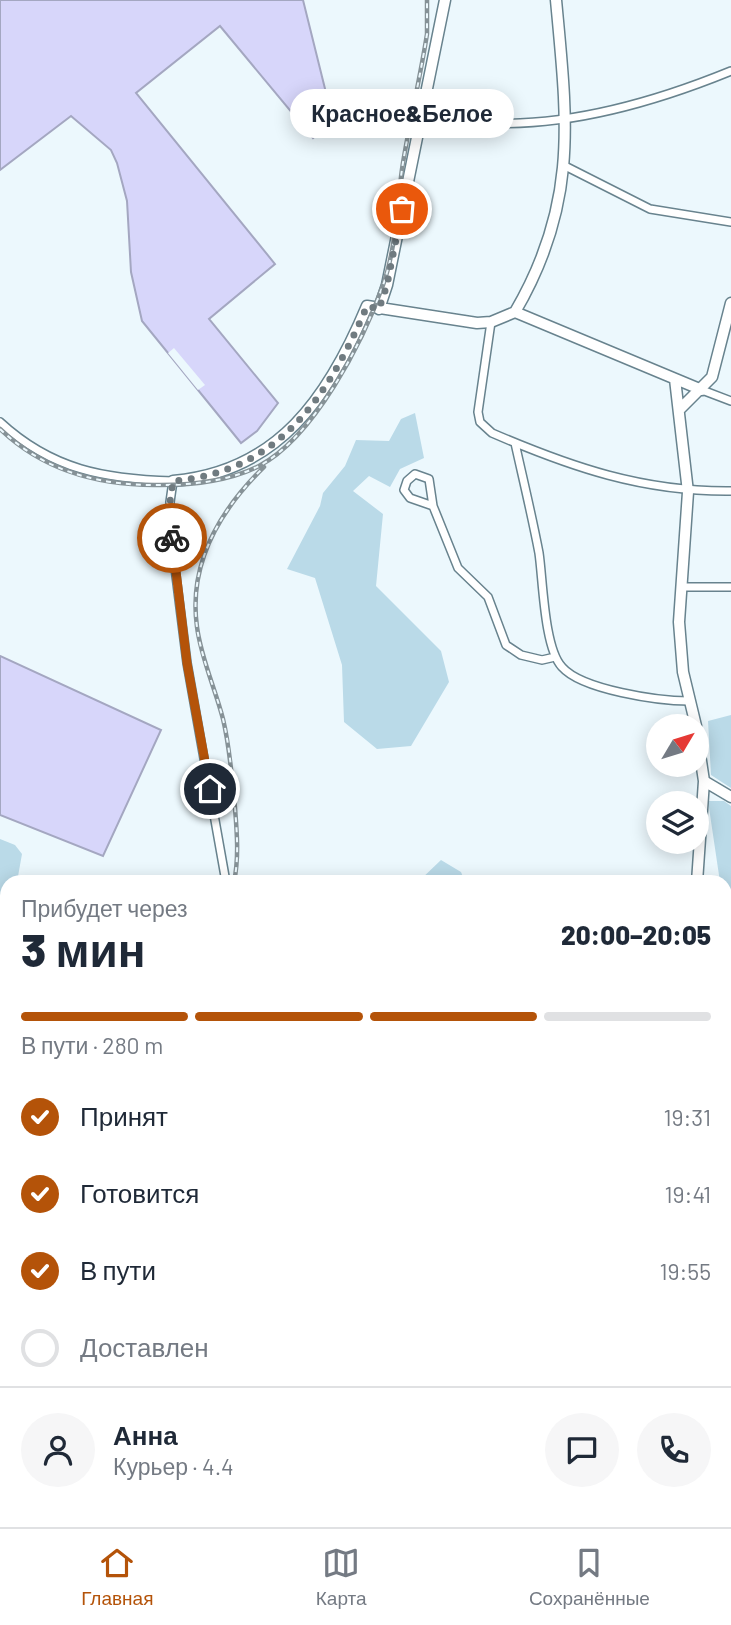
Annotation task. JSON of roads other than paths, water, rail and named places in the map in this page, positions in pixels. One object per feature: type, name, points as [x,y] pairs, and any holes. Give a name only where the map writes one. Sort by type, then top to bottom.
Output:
[{"type":"street","points":[[379,309],[387,285],[445,0]]},
{"type":"street","points":[[0,422],[31,447],[85,472],[173,481],[196,479],[232,470],[277,443],[296,424],[323,389],[351,344],[367,306],[465,323],[491,322],[515,312],[528,289],[551,233],[565,166],[567,120],[556,0]]},
{"type":"street","points":[[423,115],[487,123],[567,120],[627,107],[731,71]]},
{"type":"street","points":[[565,166],[650,209],[731,222]]},
{"type":"street","points":[[680,410],[712,377],[731,303]]},
{"type":"street","points":[[515,312],[731,401]]},
{"type":"street","points":[[491,322],[481,381],[480,422],[492,433],[604,477],[688,492],[731,491]]},
{"type":"street","points":[[675,379],[688,492],[680,622],[683,672],[692,714]]},
{"type":"street","points":[[515,443],[538,552],[555,657],[568,672],[593,685],[671,701],[689,701]]},
{"type":"street","points":[[433,506],[410,498],[404,491],[407,481],[415,474],[429,479],[433,506],[458,568],[488,597],[506,645],[531,658],[542,660],[555,657]]},
{"type":"street","points":[[173,481],[170,502],[173,544],[187,663],[225,875]]},
{"type":"street","points":[[682,587],[731,587]]},
{"type":"street","points":[[697,875],[703,777]]},
{"type":"street","points":[[704,781],[731,797]]},
{"type":"railway","points":[[0,429],[36,456],[74,474],[138,485],[185,484],[236,475],[259,466],[299,434],[334,386],[349,360],[383,285],[393,242],[402,169],[427,34],[427,0]]},
{"type":"railway","points":[[235,875],[237,836],[229,752],[223,719],[199,639],[196,603],[203,559],[211,539],[234,501],[264,467]]},
{"type":"place","name":"Красное&Белое","points":[[402,209]]}]
